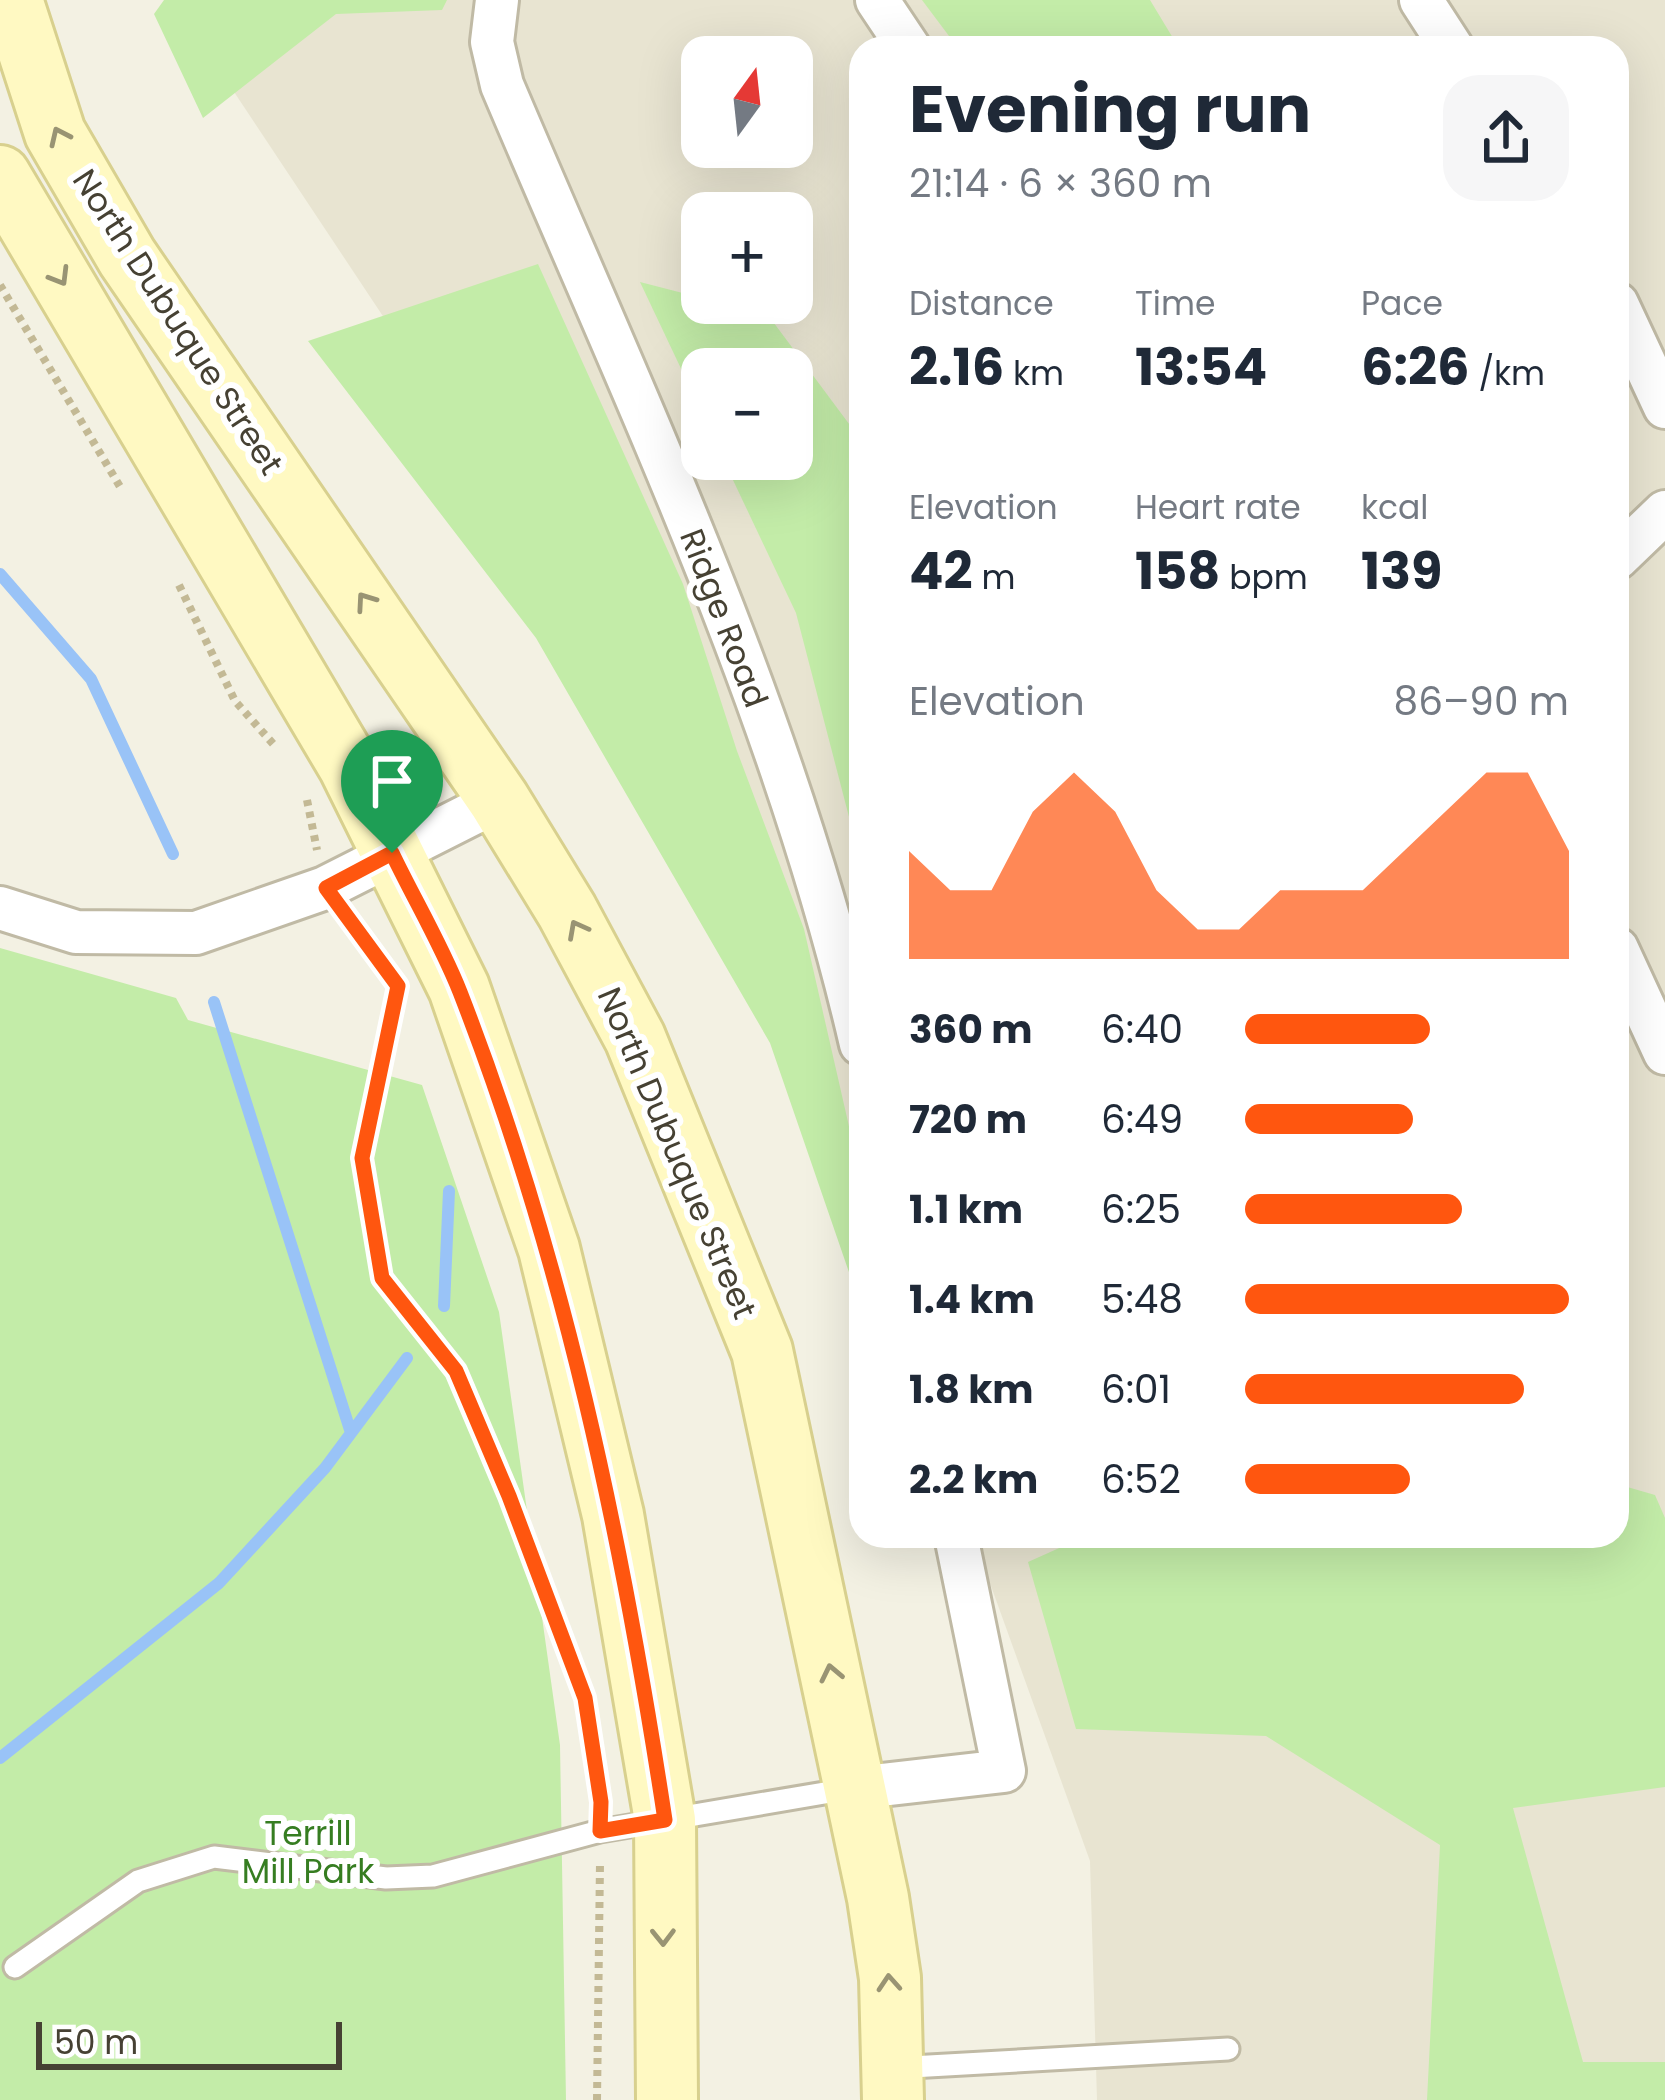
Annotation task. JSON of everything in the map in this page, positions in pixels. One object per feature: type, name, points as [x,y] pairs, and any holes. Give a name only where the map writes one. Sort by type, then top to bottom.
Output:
[{"type":"main road","name":"North Dubuque Street","points":[[12,0],[55,133],[127,257],[499,800],[567,911],[635,1038],[762,1352],[855,1788],[890,1978],[893,2084]]},
{"type":"main road","points":[[0,176],[349,766],[459,988],[549,1249],[613,1515],[665,1820],[667,2100]]},
{"type":"street","name":"Ridge Road","points":[[497,0],[492,42],[502,85],[754,692],[827,914],[849,998]]},
{"type":"street","points":[[877,0],[901,36]]},
{"type":"street","points":[[1421,0],[1444,36]]},
{"type":"street","points":[[1629,330],[1665,406]]},
{"type":"street","points":[[1629,547],[1665,512]]},
{"type":"street","points":[[0,908],[76,932],[196,933],[326,888],[499,800]]},
{"type":"street","points":[[1629,975],[1665,1053]]},
{"type":"street","points":[[855,1788],[1004,1771],[958,1548]]},
{"type":"lane","points":[[15,1967],[138,1881],[214,1857],[386,1878],[433,1876],[600,1831],[855,1788]]},
{"type":"lane","points":[[893,2084],[1228,2049]]},
{"type":"path","points":[[0,285],[133,507]]},
{"type":"path","points":[[169,567],[235,700],[279,752]]},
{"type":"path","points":[[304,789],[326,888],[398,986],[362,1158],[382,1278],[456,1371],[585,1698],[601,1802],[597,2100]]},
{"type":"shaded area","points":[[173,0],[1665,0],[1665,2100],[1097,2100],[1090,1861],[977,1548],[1629,1548],[1629,36],[849,36],[849,1203],[509,506]]},
{"type":"green space","points":[[164,0],[447,0],[442,10],[336,14],[203,118],[154,14]]},
{"type":"green space","points":[[922,0],[1150,0],[1172,36],[949,36]]},
{"type":"green space","points":[[538,264],[683,584],[737,751],[804,929],[849,1126],[849,1272],[770,1043],[536,638],[308,341]]},
{"type":"green space","points":[[640,282],[681,293],[681,324],[775,324],[793,348],[681,348],[681,369]]},
{"type":"green space","points":[[813,375],[849,424],[849,817],[796,613],[733,480],[813,480]]},
{"type":"green space","name":"Terrill Mill Park","points":[[0,948],[176,998],[188,1020],[422,1085],[499,1312],[560,1745],[566,2100],[0,2100]]},
{"type":"green space","points":[[1629,1487],[1655,1495],[1665,1518],[1665,1787],[1513,1808],[1583,2062],[1665,2062],[1665,2100],[1427,2100],[1440,1845],[1266,1736],[1076,1729],[1028,1562],[1059,1548],[1629,1548]]},
{"type":"waterway","points":[[0,574],[91,679],[173,854]]},
{"type":"waterway","points":[[214,1002],[351,1433]]},
{"type":"waterway","points":[[444,1306],[449,1191]]},
{"type":"waterway","points":[[0,1758],[219,1583],[325,1468],[407,1358]]},
{"type":"route","points":[[392,853],[459,988],[549,1249],[613,1515],[665,1820],[600,1831],[601,1802],[585,1698],[509,1496],[456,1371],[382,1278],[362,1158],[398,986],[326,888],[392,853]]}]
